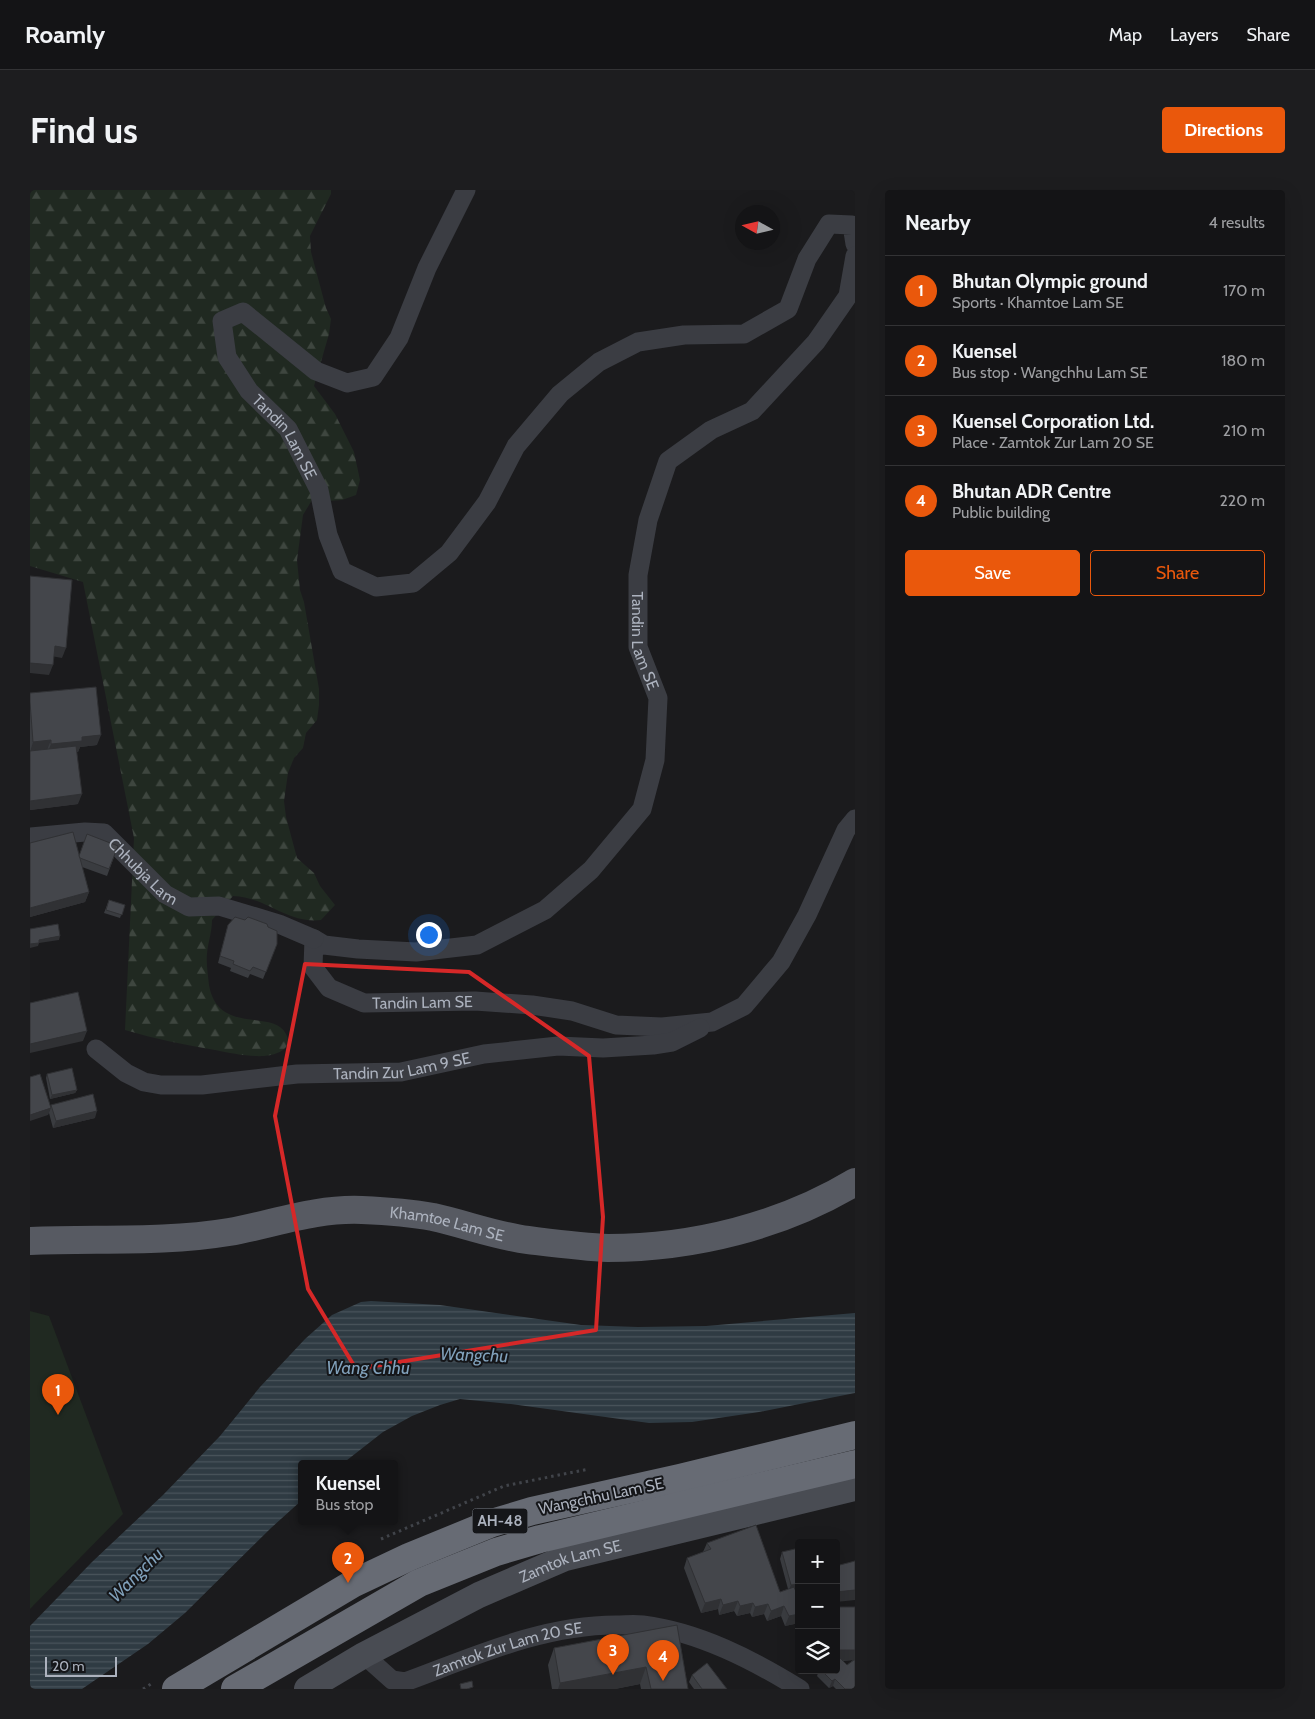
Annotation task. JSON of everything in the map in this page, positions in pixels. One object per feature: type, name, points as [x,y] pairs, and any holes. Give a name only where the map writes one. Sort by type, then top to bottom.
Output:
[{"type":"highway","name":"Wangchhu Lam SE","points":[[176,1689],[354,1583],[409,1557],[492,1523],[532,1511],[680,1478],[855,1435]]},
{"type":"highway","name":"Wangchhu Lam SE","points":[[235,1689],[419,1583],[496,1552],[559,1535],[855,1464]]},
{"type":"main road","name":"Khamtoe Lam SE","points":[[30,1241],[161,1239],[228,1232],[314,1212],[361,1210],[432,1217],[526,1240],[608,1248],[664,1244],[718,1236],[787,1216],[837,1193],[855,1182]]},
{"type":"main road","name":"Zamtok Lam SE","points":[[307,1689],[364,1655],[479,1595],[565,1558],[855,1488]]},
{"type":"street","name":"Tandin Lam SE","points":[[466,190],[427,268],[400,338],[373,377],[347,383],[316,371],[243,312],[222,321],[227,357],[249,391],[288,429],[318,490],[328,535],[342,571],[376,587],[413,583],[449,553],[487,502],[516,446],[560,394],[599,362],[638,342],[684,335],[744,334],[788,309],[807,259],[829,224],[852,225],[855,244]]},
{"type":"street","name":"Tandin Lam SE","points":[[855,256],[848,296],[816,342],[752,411],[711,430],[668,461],[648,520],[638,576],[638,647],[658,698],[655,760],[642,809],[591,870],[545,910],[476,945],[416,952],[324,945],[314,939],[313,967],[329,988],[364,1003],[475,1001],[532,1005],[572,1010],[616,1025],[662,1027],[712,1022],[744,1006],[781,962],[807,916],[846,830],[855,819]]},
{"type":"street","name":"Chhubja Lam","points":[[30,837],[85,832],[104,833],[165,894],[189,907],[219,906],[279,924],[314,939]]},
{"type":"street","name":"Tandin Zur Lam 9 SE","points":[[96,1049],[126,1073],[144,1082],[161,1085],[202,1085],[297,1074],[401,1072],[484,1054],[558,1046],[603,1048],[653,1045],[672,1042],[712,1022]]},
{"type":"street","name":"Zamtok Zur Lam 20 SE","points":[[364,1655],[392,1680],[405,1682],[497,1648],[548,1632],[590,1625],[642,1624],[686,1634],[722,1648],[771,1671],[800,1689]]},
{"type":"highlighted area","points":[[305,964],[469,972],[589,1056],[603,1217],[596,1330],[356,1369],[308,1289],[275,1116]]},
{"type":"green space","points":[[30,190],[331,190],[331,194],[310,236],[311,252],[326,308],[331,319],[329,334],[314,386],[335,414],[354,452],[360,480],[356,495],[342,500],[328,501],[318,490],[303,515],[297,560],[300,590],[304,602],[319,689],[319,705],[317,720],[306,733],[303,748],[294,758],[288,773],[284,801],[286,817],[297,858],[314,873],[320,886],[335,905],[321,920],[309,920],[298,918],[245,897],[233,896],[212,920],[207,958],[209,985],[214,1001],[223,1011],[234,1016],[270,1023],[279,1027],[286,1034],[288,1044],[278,1053],[264,1056],[246,1055],[170,1042],[125,1030],[134,838],[83,582],[30,566]]},
{"type":"green space","points":[[30,1311],[49,1316],[123,1514],[30,1609]]},
{"type":"water","name":"Wang Chhu","points":[[361,1302],[440,1305],[581,1325],[638,1327],[706,1326],[855,1313],[855,1393],[759,1412],[692,1422],[649,1423],[460,1399],[440,1405],[412,1416],[383,1432],[347,1460],[298,1460],[298,1504],[185,1613],[148,1644],[82,1689],[30,1689],[30,1626],[220,1436],[260,1387],[305,1339],[332,1315]]},
{"type":"building","points":[[30,576],[72,580],[66,648],[55,646],[53,665],[30,663]]},
{"type":"building","points":[[96,687],[101,735],[82,737],[82,741],[51,744],[51,740],[33,742],[30,693]]},
{"type":"building","points":[[76,746],[82,794],[30,801],[30,751]]},
{"type":"building","points":[[73,832],[89,892],[30,908],[30,843]]},
{"type":"building","points":[[87,834],[118,846],[109,869],[80,858],[79,856]]},
{"type":"building","points":[[109,900],[125,905],[122,915],[106,910]]},
{"type":"building","points":[[235,917],[245,920],[248,917],[267,924],[268,927],[277,931],[277,944],[266,972],[253,967],[250,971],[233,964],[234,961],[220,956],[228,925]]},
{"type":"building","points":[[58,924],[60,936],[39,940],[39,943],[30,944],[30,929]]},
{"type":"building","points":[[78,992],[87,1031],[30,1044],[30,1003]]},
{"type":"building","points":[[72,1068],[77,1090],[52,1095],[47,1074]]},
{"type":"building","points":[[40,1074],[51,1108],[30,1115],[30,1077]]},
{"type":"building","points":[[93,1094],[97,1111],[56,1121],[51,1105]]},
{"type":"building","points":[[756,1525],[780,1592],[794,1587],[795,1615],[789,1616],[784,1606],[771,1611],[768,1604],[755,1607],[753,1603],[740,1606],[738,1601],[723,1605],[721,1599],[705,1603],[687,1558],[711,1549],[707,1543]]},
{"type":"building","points":[[795,1549],[795,1584],[791,1585],[782,1552]]},
{"type":"building","points":[[855,1561],[855,1590],[840,1592],[840,1565]]},
{"type":"building","points":[[840,1607],[855,1607],[855,1650],[840,1650]]},
{"type":"building","points":[[677,1625],[688,1689],[651,1689],[646,1667],[560,1683],[554,1648]]},
{"type":"building","points":[[840,1658],[847,1665],[855,1660],[855,1689],[845,1689],[835,1679],[832,1681],[825,1674],[840,1674]]},
{"type":"building","points":[[707,1663],[727,1689],[702,1689],[692,1675]]},
{"type":"building","points":[[472,1681],[473,1687],[461,1689],[460,1684]]},
{"type":"place","name":"Bhutan Olympic ground","points":[[58,1415]]},
{"type":"place","name":"Kuensel","points":[[348,1583]]},
{"type":"place","name":"Kuensel Corporation Ltd.","points":[[613,1675]]},
{"type":"place","name":"Bhutan ADR Centre","points":[[663,1681]]},
{"type":"water label","name":"Wangchu","points":[[474,1355]]},
{"type":"water label","name":"Wangchu","points":[[136,1575]]}]
